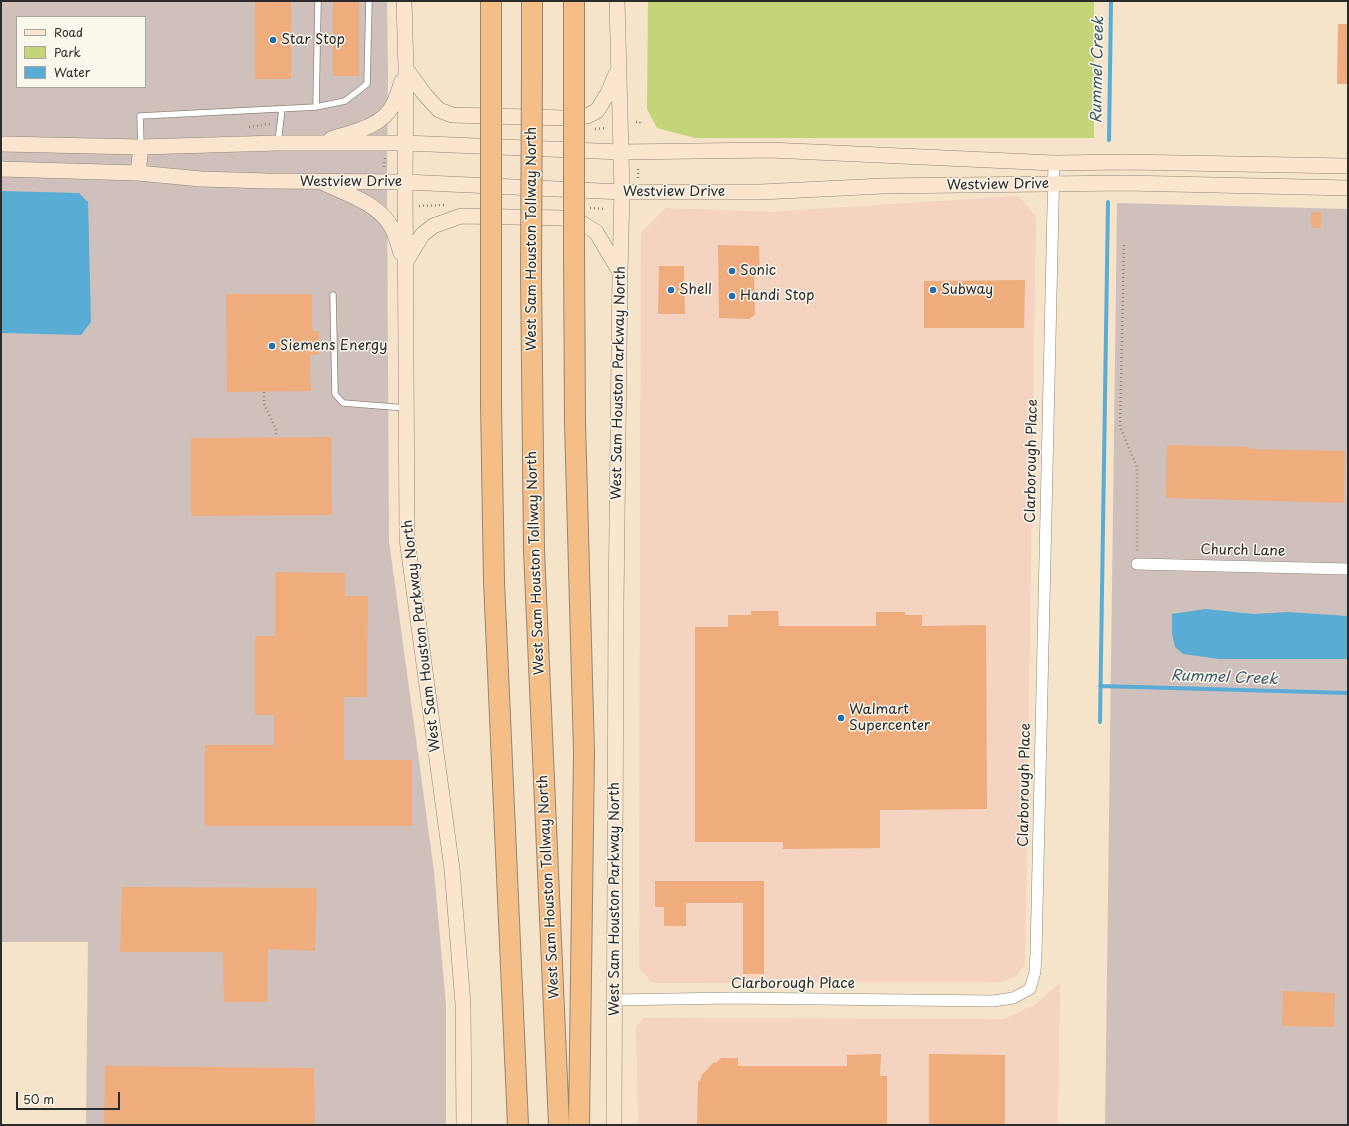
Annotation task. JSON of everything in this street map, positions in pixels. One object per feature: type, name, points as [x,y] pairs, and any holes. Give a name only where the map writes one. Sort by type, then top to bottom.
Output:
[{"type":"highway","points":[[491,1],[491,398],[494,556],[518,1125]]},
{"type":"highway","name":"West Sam Houston Tollway North","points":[[532,1],[531,274],[534,550],[559,1125]]},
{"type":"highway","points":[[574,1],[576,422],[584,752],[579,1125]]},
{"type":"main road","name":"West Sam Houston Parkway North","points":[[404,1],[406,69],[405,263],[407,539],[452,869],[464,1004],[464,1125]]},
{"type":"main road","name":"West Sam Houston Parkway North","points":[[614,1125],[620,272],[622,192],[617,1]]},
{"type":"main road","points":[[406,69],[425,96],[439,110],[452,116],[565,118],[587,116],[596,111],[608,93],[618,68]]},
{"type":"main road","points":[[318,143],[368,127],[386,115],[393,106],[406,69]]},
{"type":"main road","name":"Westview Drive","points":[[1,144],[141,147],[278,143],[405,143],[621,152],[770,150],[1054,163],[1126,162],[1348,166]]},
{"type":"main road","points":[[138,173],[141,147]]},
{"type":"main road","name":"Westview Drive","points":[[1,169],[138,173],[201,179],[268,182],[405,182],[622,192],[761,192],[883,186],[1126,183],[1348,188]]},
{"type":"main road","points":[[319,181],[367,203],[380,212],[392,227],[405,263]]},
{"type":"main road","points":[[405,263],[422,235],[433,226],[461,216],[562,218],[583,224],[596,232],[620,272]]},
{"type":"street","name":"Clarborough Place","points":[[614,1000],[732,998],[993,1001],[1013,998],[1030,989],[1035,972],[1036,953],[1054,163]]},
{"type":"street","name":"Church Lane","points":[[1137,564],[1348,569]]},
{"type":"lane","points":[[316,107],[318,1]]},
{"type":"lane","points":[[141,147],[140,116],[316,107],[345,101],[367,84],[369,1]]},
{"type":"lane","points":[[278,143],[282,109]]},
{"type":"lane","points":[[333,295],[335,394],[343,404],[406,408]]},
{"type":"path","points":[[636,122],[640,122],[640,126]]},
{"type":"path","points":[[249,127],[270,124]]},
{"type":"path","points":[[384,167],[385,153]]},
{"type":"path","points":[[638,167],[638,185]]},
{"type":"path","points":[[1124,245],[1120,427],[1138,466],[1137,564]]},
{"type":"path","points":[[264,392],[264,404],[276,429],[276,437]]},
{"type":"shaded area","points":[[1,1],[387,1],[389,541],[434,871],[446,1005],[446,1125],[86,1125],[88,942],[1,942]]},
{"type":"shaded area","points":[[1018,196],[1036,216],[1025,964],[1016,976],[1001,982],[653,983],[639,968],[641,233],[666,208],[770,212]]},
{"type":"shaded area","points":[[1117,203],[1348,209],[1348,1125],[1105,1125]]},
{"type":"shaded area","points":[[1060,983],[1058,1125],[638,1125],[636,1028],[643,1018],[1005,1019],[1036,1004]]},
{"type":"green space","points":[[648,1],[1094,1],[1094,138],[695,138],[657,128],[647,109]]},
{"type":"water","points":[[1,191],[79,193],[88,202],[91,322],[81,335],[1,333]]},
{"type":"water","points":[[1205,609],[1254,614],[1287,612],[1348,616],[1348,659],[1219,659],[1183,654],[1175,647],[1172,633],[1172,614]]},
{"type":"building","name":"Star Stop","points":[[255,1],[291,1],[291,79],[255,79]]},
{"type":"building","name":"Star Stop","points":[[333,1],[359,1],[359,76],[333,76]]},
{"type":"building","points":[[1338,24],[1348,24],[1348,84],[1337,84]]},
{"type":"building","points":[[1311,212],[1321,212],[1321,228],[1311,228]]},
{"type":"building","points":[[718,245],[759,246],[760,276],[754,276],[755,315],[749,319],[719,318]]},
{"type":"building","name":"Shell","points":[[659,266],[684,266],[685,314],[658,314]]},
{"type":"building","points":[[1025,280],[1024,328],[924,328],[924,281]]},
{"type":"building","points":[[226,294],[312,294],[312,331],[319,331],[319,355],[310,355],[311,391],[227,392]]},
{"type":"building","points":[[331,437],[332,515],[191,516],[191,438]]},
{"type":"building","points":[[1167,445],[1249,447],[1249,449],[1345,451],[1344,503],[1166,498]]},
{"type":"building","points":[[275,572],[345,573],[345,596],[368,596],[367,697],[344,697],[344,760],[412,760],[412,826],[205,826],[205,745],[274,745],[274,715],[255,715],[255,636],[275,636]]},
{"type":"building","name":"Walmart Supercenter","points":[[751,611],[778,611],[779,626],[876,626],[876,612],[905,612],[905,615],[922,615],[922,626],[986,625],[987,809],[880,810],[880,848],[783,849],[783,842],[695,842],[695,627],[728,627],[728,615],[751,615]]},
{"type":"building","points":[[655,881],[764,881],[764,974],[743,974],[743,903],[686,903],[686,926],[664,926],[664,907],[655,907]]},
{"type":"building","points":[[122,887],[317,888],[315,951],[268,949],[267,1002],[224,1002],[223,952],[120,952]]},
{"type":"building","points":[[1283,991],[1335,993],[1334,1027],[1282,1026]]},
{"type":"building","points":[[881,1054],[880,1076],[887,1076],[887,1125],[697,1125],[698,1082],[702,1077],[701,1076],[714,1062],[716,1063],[721,1058],[738,1058],[738,1066],[847,1066],[847,1055]]},
{"type":"building","points":[[929,1054],[1005,1055],[1005,1125],[929,1125]]},
{"type":"building","points":[[105,1066],[314,1068],[315,1125],[104,1125]]},
{"type":"waterway","name":"Rummel Creek","points":[[1109,140],[1111,1]]},
{"type":"waterway","points":[[1100,722],[1108,202]]},
{"type":"waterway","name":"Rummel Creek","points":[[1100,686],[1348,693]]},
{"type":"place","name":"Star Stop","points":[[273,40]]},
{"type":"place","name":"Sonic","points":[[732,271]]},
{"type":"place","name":"Shell","points":[[671,290]]},
{"type":"place","name":"Subway","points":[[933,290]]},
{"type":"place","name":"Handi Stop","points":[[732,296]]},
{"type":"place","name":"Siemens Energy","points":[[272,346]]},
{"type":"place","name":"Walmart Supercenter","points":[[841,718]]}]
